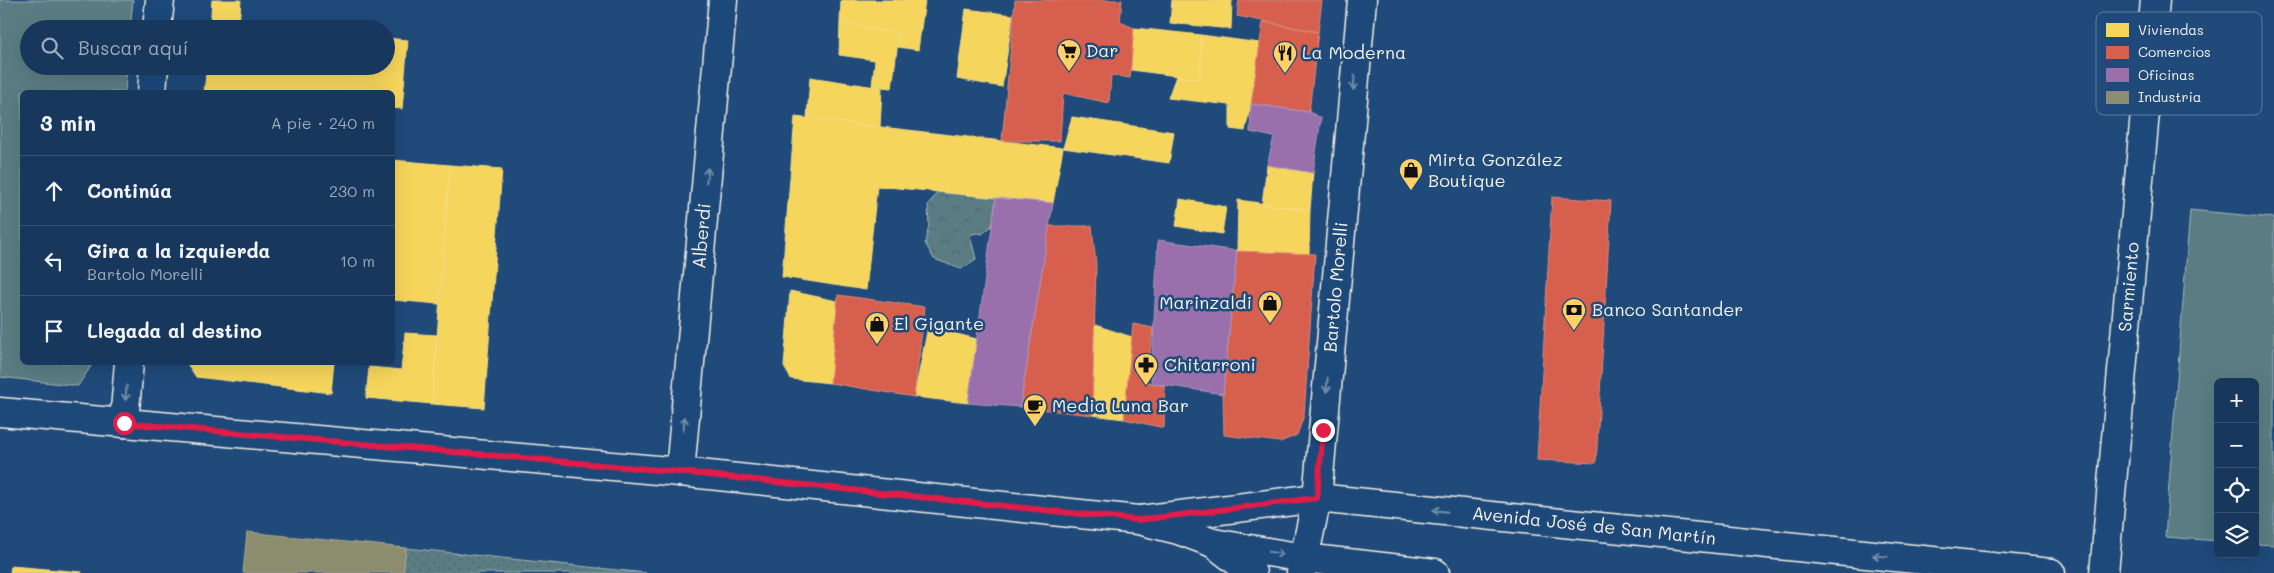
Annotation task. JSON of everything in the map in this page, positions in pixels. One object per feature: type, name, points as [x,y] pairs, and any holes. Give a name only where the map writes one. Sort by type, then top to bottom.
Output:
[{"type":"street","points":[[158,20],[160,0]]},
{"type":"street","name":"Alberdi","points":[[680,472],[723,0]]},
{"type":"street","name":"Bartolo Morelli","points":[[1302,566],[1317,498],[1362,0]]},
{"type":"street","points":[[152,90],[153,75]]},
{"type":"street","name":"Sarmiento","points":[[2104,573],[2145,115]]},
{"type":"street","points":[[124,423],[129,365]]},
{"type":"street","name":"Avenida José de San Martín","points":[[0,412],[680,472],[1138,520],[1178,530],[1213,543],[1302,566],[1435,573]]},
{"type":"street","name":"Avenida José de San Martín","points":[[1138,520],[1317,498],[2051,573]]},
{"type":"street","points":[[1213,543],[1252,573]]},
{"type":"green space","points":[[0,0],[133,0],[131,20],[20,20],[20,75],[126,75],[125,90],[20,90],[20,365],[92,365],[78,386],[0,377]]},
{"type":"green space","points":[[937,192],[996,198],[992,226],[982,234],[970,235],[976,259],[961,269],[934,259],[925,243],[929,225],[928,206]]},
{"type":"green space","points":[[2190,210],[2274,218],[2274,545],[2259,544],[2259,378],[2214,378],[2214,541],[2165,537]]},
{"type":"green space","points":[[406,548],[646,573],[403,573]]},
{"type":"building: Viviendas","points":[[212,0],[241,0],[239,20],[211,20]]},
{"type":"building: Viviendas","points":[[841,0],[925,0],[918,50],[898,47],[899,34],[840,22]]},
{"type":"building: Viviendas","points":[[1172,0],[1232,0],[1231,29],[1170,23]]},
{"type":"building: Viviendas","points":[[966,9],[1013,15],[1002,87],[957,79]]},
{"type":"building: Viviendas","points":[[840,22],[899,34],[892,88],[872,86],[875,60],[839,55]]},
{"type":"building: Viviendas","points":[[1134,28],[1201,35],[1200,79],[1131,70]]},
{"type":"building: Viviendas","points":[[1201,35],[1260,43],[1245,131],[1230,129],[1230,105],[1168,98],[1176,76],[1200,79]]},
{"type":"building: Viviendas","points":[[395,39],[408,40],[402,109],[395,108],[395,90],[204,90],[206,75],[395,75]]},
{"type":"building: Viviendas","points":[[810,77],[882,88],[880,127],[807,118]]},
{"type":"building: Viviendas","points":[[795,117],[1063,148],[1053,203],[877,186],[866,290],[782,277]]},
{"type":"building: Viviendas","points":[[1072,117],[1174,132],[1169,163],[1063,148]]},
{"type":"building: Viviendas","points":[[395,160],[450,165],[439,304],[395,300]]},
{"type":"building: Viviendas","points":[[450,165],[502,169],[484,408],[432,404]]},
{"type":"building: Viviendas","points":[[1267,165],[1313,173],[1310,210],[1262,204]]},
{"type":"building: Viviendas","points":[[1180,199],[1226,207],[1222,234],[1176,226]]},
{"type":"building: Viviendas","points":[[1238,200],[1310,210],[1309,254],[1237,251]]},
{"type":"building: Viviendas","points":[[790,291],[837,301],[830,383],[791,379],[784,367]]},
{"type":"building: Viviendas","points":[[1095,325],[1132,337],[1124,419],[1092,415]]},
{"type":"building: Viviendas","points":[[928,327],[977,339],[968,403],[914,397]]},
{"type":"building: Viviendas","points":[[405,333],[437,335],[432,404],[366,398],[369,367],[401,370]]},
{"type":"building: Viviendas","points":[[188,365],[334,365],[331,393],[196,377]]},
{"type":"building: Viviendas","points":[[11,566],[82,572],[82,573],[10,573]]},
{"type":"building: Comercios","name":"Dar","points":[[1015,0],[1122,0],[1120,22],[1134,28],[1130,78],[1111,75],[1109,103],[1063,93],[1060,141],[1002,141]]},
{"type":"building: Comercios","points":[[1239,0],[1322,0],[1318,32],[1237,16]]},
{"type":"building: Comercios","name":"La Moderna","points":[[1263,22],[1318,32],[1309,112],[1251,104]]},
{"type":"building: Comercios","name":"Banco Santander","points":[[1552,197],[1611,201],[1596,463],[1537,460]]},
{"type":"building: Comercios","points":[[1049,226],[1092,226],[1096,265],[1092,415],[1020,407]]},
{"type":"building: Comercios","name":"Marinzaldi","points":[[1237,251],[1315,254],[1304,415],[1297,435],[1280,442],[1224,435],[1223,394]]},
{"type":"building: Comercios","name":"El Gigante","points":[[838,295],[925,307],[914,397],[830,383]]},
{"type":"building: Comercios","points":[[1133,324],[1153,328],[1147,382],[1165,386],[1164,428],[1124,419]]},
{"type":"building: Oficinas","points":[[1251,104],[1309,112],[1321,118],[1313,173],[1267,165],[1274,137],[1250,132]]},
{"type":"building: Oficinas","points":[[996,198],[1053,203],[1020,407],[968,403]]},
{"type":"building: Oficinas","points":[[1158,240],[1237,251],[1223,394],[1151,383]]},
{"type":"building: Industria","points":[[247,532],[406,548],[403,573],[243,573]]},
{"type":"place","name":"Dar","points":[[1069,72]]},
{"type":"place","name":"La Moderna","points":[[1285,74]]},
{"type":"place","name":"Mirta González Boutique","points":[[1411,191]]},
{"type":"place","name":"Marinzaldi","points":[[1270,324]]},
{"type":"place","name":"Banco Santander","points":[[1574,331]]},
{"type":"place","name":"El Gigante","points":[[877,345]]},
{"type":"place","name":"Chitarroni","points":[[1146,386]]},
{"type":"place","name":"Media Luna Bar","points":[[1035,427]]},
{"type":"route","points":[[124,423],[680,472],[1138,520],[1317,498],[1323,430]]}]
